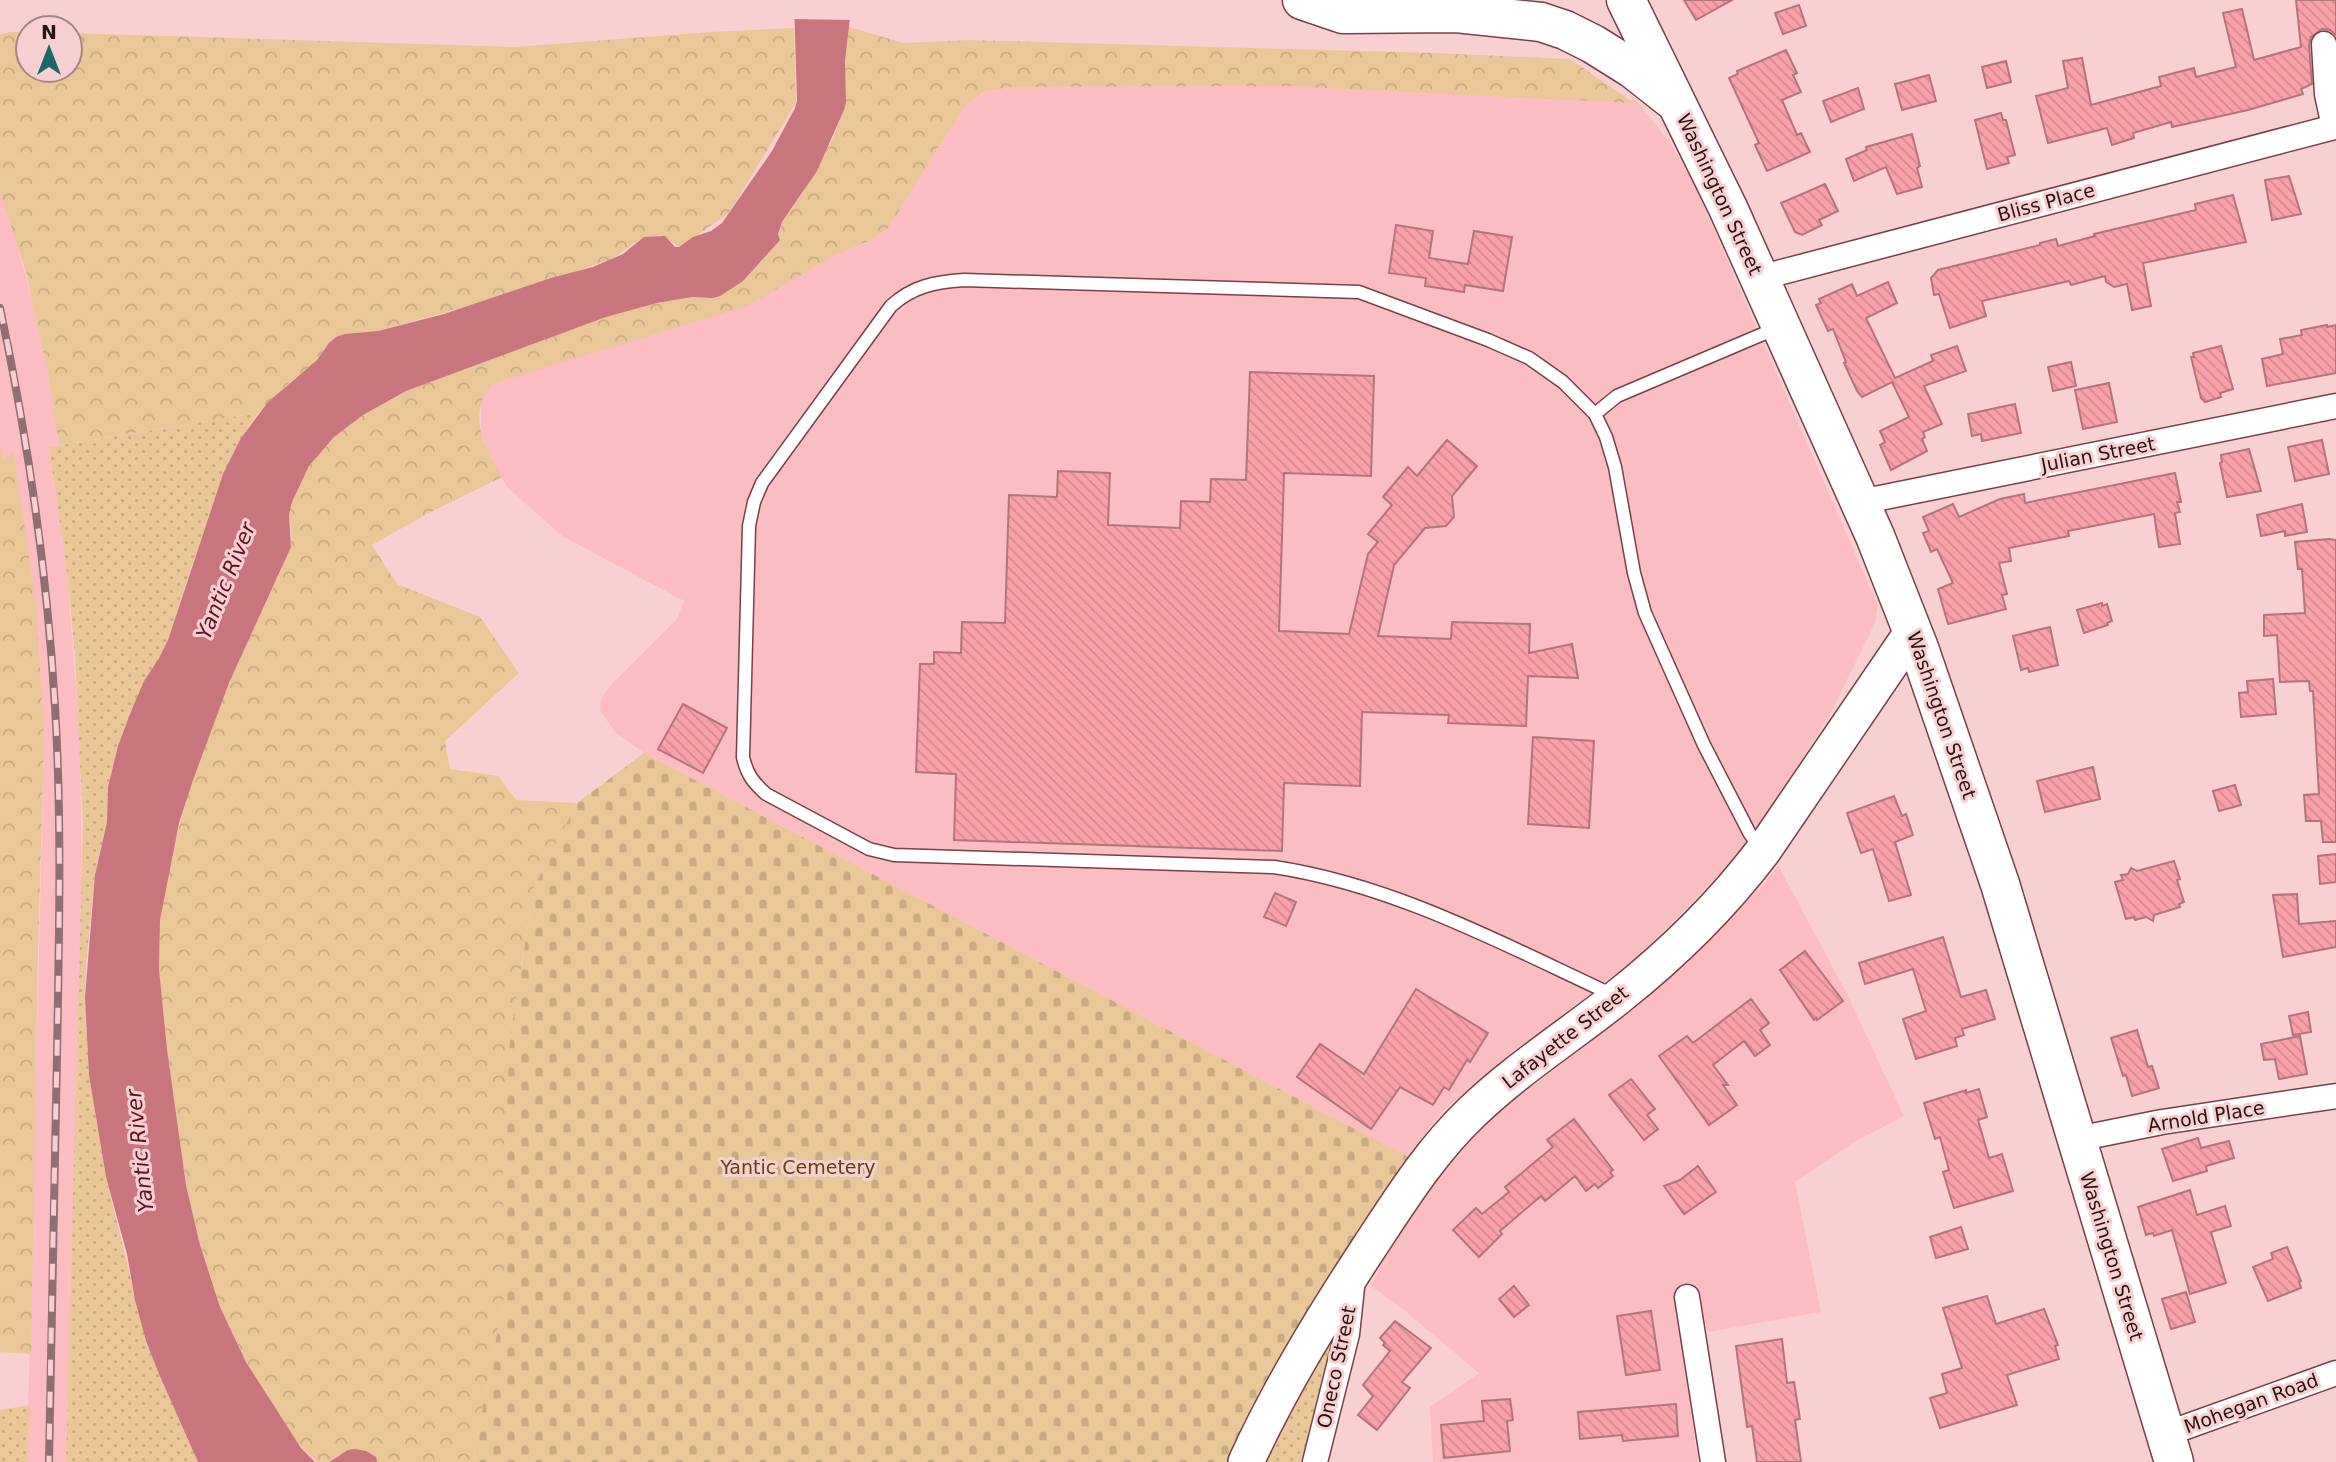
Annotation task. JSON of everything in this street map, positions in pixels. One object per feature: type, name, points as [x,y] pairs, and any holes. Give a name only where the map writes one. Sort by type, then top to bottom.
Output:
[{"type":"highway","points":[[1302,0],[1343,14],[1456,13],[1551,25],[1582,38],[1615,57],[1679,105]]},
{"type":"highway","name":"Washington Street","points":[[1626,0],[1679,105],[1781,326],[1860,502],[1913,631],[2000,884],[2170,1448]]},
{"type":"street","name":"Bliss Place","points":[[1759,278],[2334,127],[2327,94],[2324,44]]},
{"type":"street","name":"Julian Street","points":[[1860,502],[2336,406]]},
{"type":"street","name":"Lafayette Street","points":[[1247,1462],[1304,1348],[1416,1177],[1456,1129],[1507,1081],[1618,997],[1693,929],[1738,881],[1763,851],[1913,631]]},
{"type":"street","name":"Arnold Place","points":[[2077,1139],[2162,1122],[2336,1096]]},
{"type":"street","name":"Oneco Street","points":[[1315,1462],[1347,1334],[1353,1272]]},
{"type":"street","points":[[1687,1297],[1713,1462]]},
{"type":"street","name":"Mohegan Road","points":[[2170,1448],[2336,1373]]},
{"type":"lane","points":[[1618,997],[1405,901],[1316,874],[1274,867],[894,855],[869,849],[766,794],[752,782],[743,757],[749,526],[754,502],[762,483],[891,306],[915,289],[935,282],[964,280],[1359,292],[1529,358],[1563,382],[1595,414],[1606,437],[1615,467],[1634,573],[1645,613],[1704,745],[1750,834],[1763,851]]},
{"type":"lane","points":[[1595,414],[1617,396],[1781,326]]},
{"type":"shaded area","points":[[1285,86],[1636,100],[1671,144],[1691,177],[1878,606],[1875,623],[1832,710],[1773,807],[1729,864],[1644,951],[1442,1111],[1408,1157],[644,753],[616,733],[600,711],[601,699],[610,686],[677,619],[684,601],[562,536],[507,487],[487,452],[481,431],[481,400],[484,391],[492,384],[830,258],[879,236],[889,227],[964,107],[984,93],[1007,87]]},
{"type":"shaded area","points":[[0,186],[32,298],[54,406],[59,445],[49,447],[67,572],[80,741],[82,909],[66,1462],[27,1462],[44,740],[14,454],[4,459],[0,446]]},
{"type":"shaded area","points":[[1778,865],[1847,994],[1904,1116],[1854,1142],[1795,1182],[1821,1312],[1708,1332],[1699,1296],[1675,1298],[1698,1462],[1433,1462],[1430,1407],[1479,1373],[1371,1286],[1388,1252],[1438,1178],[1475,1134],[1678,970],[1764,884]]},
{"type":"green space","points":[[849,27],[904,43],[970,40],[1570,59],[1634,103],[1285,86],[1007,87],[983,93],[964,107],[889,227],[879,236],[830,258],[747,306],[492,384],[480,407],[479,419],[484,443],[502,477],[372,545],[397,584],[480,617],[519,673],[445,741],[450,769],[498,776],[516,800],[577,803],[534,887],[521,967],[505,1139],[504,1298],[474,1462],[377,1462],[355,1449],[335,1457],[330,1462],[317,1462],[298,1444],[246,1362],[220,1307],[200,1245],[186,1185],[159,969],[160,920],[172,852],[192,780],[229,683],[281,570],[292,539],[289,515],[292,502],[309,466],[334,437],[363,415],[406,391],[606,317],[657,303],[692,297],[707,298],[743,281],[776,243],[782,222],[804,191],[833,138],[844,110]]},
{"type":"green space","points":[[794,28],[796,103],[728,214],[680,247],[660,235],[638,241],[610,260],[477,304],[369,333],[345,334],[327,346],[315,362],[258,413],[59,445],[50,385],[27,276],[0,191],[0,35],[14,32],[14,84],[84,84],[84,33],[514,47]]},
{"type":"green space","points":[[258,413],[241,438],[191,568],[168,640],[144,681],[118,746],[108,787],[107,822],[95,875],[86,964],[89,1075],[106,1177],[146,1341],[198,1462],[66,1462],[83,825],[75,656],[67,572],[49,447]]},
{"type":"green space","points":[[0,446],[4,459],[14,453],[37,612],[44,740],[31,1354],[0,1352]]},
{"type":"green space","name":"Yantic Cemetery","points":[[644,753],[1408,1157],[1351,1242],[1292,1343],[1230,1462],[474,1462],[504,1298],[503,1171],[510,1039],[534,887],[577,803]]},
{"type":"green space","points":[[1333,1337],[1302,1462],[1261,1462],[1274,1434]]},
{"type":"green space","points":[[30,1405],[27,1462],[0,1462],[0,1410]]},
{"type":"water","name":"Yantic River","points":[[794,0],[852,0],[845,61],[846,102],[817,171],[782,222],[778,234],[780,240],[743,281],[713,298],[692,297],[657,303],[606,317],[406,391],[363,415],[334,437],[309,466],[292,502],[289,515],[291,547],[229,683],[179,823],[160,920],[159,969],[186,1185],[200,1245],[220,1307],[246,1362],[301,1448],[315,1462],[198,1462],[146,1341],[135,1300],[127,1254],[106,1177],[89,1075],[85,997],[95,875],[107,822],[108,787],[118,746],[144,681],[168,640],[223,474],[241,438],[268,402],[317,360],[336,337],[378,331],[444,314],[551,278],[593,267],[623,254],[644,237],[665,236],[675,247],[679,247],[722,223],[772,151],[795,108]]},
{"type":"water","points":[[348,1450],[366,1451],[376,1457],[377,1462],[329,1462]]},
{"type":"pier","points":[[790,0],[856,0],[853,20],[790,19]]},
{"type":"building","points":[[1684,0],[1732,0],[1696,20]]},
{"type":"building","points":[[2296,0],[2336,0],[2336,35],[2330,30],[2322,29],[2311,37],[2309,45],[2312,84],[2301,89],[2303,94],[2172,127],[2171,122],[2133,133],[2134,138],[2112,145],[2107,128],[2048,143],[2036,96],[2068,88],[2063,61],[2082,58],[2091,105],[2161,86],[2159,77],[2194,68],[2196,77],[2236,67],[2223,13],[2242,9],[2254,60],[2301,47]]},
{"type":"building","points":[[1799,5],[1806,26],[1783,34],[1775,13]]},
{"type":"building","points":[[1786,50],[1797,73],[1793,75],[1801,92],[1782,100],[1797,135],[1801,133],[1810,152],[1767,171],[1755,145],[1759,143],[1729,78],[1738,74],[1737,71]]},
{"type":"building","points":[[2006,61],[2011,82],[1987,88],[1982,67]]},
{"type":"building","points":[[1929,75],[1936,101],[1902,110],[1895,84]]},
{"type":"building","points":[[1858,88],[1864,109],[1831,122],[1823,101]]},
{"type":"building","points":[[2001,113],[2003,120],[2006,120],[2015,155],[2007,157],[2009,163],[1987,169],[1975,120]]},
{"type":"building","points":[[1912,134],[1922,187],[1897,194],[1886,167],[1854,181],[1846,159],[1867,150],[1866,147]]},
{"type":"building","points":[[2289,176],[2301,214],[2272,220],[2265,180]]},
{"type":"building","points":[[1825,184],[1838,211],[1819,220],[1822,225],[1802,235],[1795,232],[1781,203]]},
{"type":"building","points":[[2233,195],[2246,242],[2143,263],[2151,306],[2132,310],[2127,284],[2114,287],[2106,282],[2105,276],[2071,285],[2069,281],[1982,301],[1986,316],[1950,328],[1939,294],[1934,295],[1931,278],[1938,270],[2056,239],[2058,246],[2095,236],[2094,234],[2196,210],[2195,204]]},
{"type":"building","points":[[1396,225],[1433,231],[1429,258],[1468,264],[1474,231],[1512,237],[1503,291],[1465,285],[1464,292],[1425,286],[1426,278],[1389,273]]},
{"type":"building","points":[[1888,282],[1897,303],[1866,318],[1895,378],[1933,361],[1931,355],[1957,346],[1966,371],[1924,386],[1942,424],[1923,432],[1925,437],[1922,439],[1927,451],[1891,470],[1880,445],[1885,442],[1880,431],[1909,417],[1892,382],[1862,397],[1857,391],[1833,329],[1828,331],[1816,305],[1821,303],[1819,299],[1852,284],[1857,296]]},
{"type":"building","points":[[2336,325],[2336,373],[2267,386],[2262,359],[2283,354],[2280,339],[2302,335],[2301,330]]},
{"type":"building","points":[[2221,346],[2233,389],[2220,393],[2221,397],[2205,402],[2201,398],[2191,357],[2194,357],[2193,353]]},
{"type":"building","points":[[2071,362],[2076,386],[2053,391],[2048,367]]},
{"type":"building","points":[[1250,372],[1374,376],[1371,476],[1284,473],[1279,631],[1349,634],[1368,554],[1378,542],[1368,534],[1392,505],[1383,497],[1408,467],[1417,476],[1447,440],[1477,466],[1452,496],[1454,517],[1446,526],[1425,528],[1394,565],[1378,636],[1451,639],[1452,622],[1530,624],[1529,653],[1572,644],[1578,678],[1528,676],[1526,726],[1448,723],[1449,715],[1362,712],[1360,786],[1284,783],[1282,851],[954,840],[956,774],[916,772],[920,664],[934,664],[934,652],[961,653],[962,622],[1005,623],[1009,495],[1057,497],[1058,471],[1110,473],[1108,525],[1180,528],[1181,501],[1210,502],[1211,479],[1246,480]]},
{"type":"building","points":[[2109,383],[2117,422],[2083,429],[2075,390]]},
{"type":"building","points":[[2015,404],[2021,433],[1982,441],[1981,434],[1972,436],[1968,414]]},
{"type":"building","points":[[2322,440],[2329,474],[2295,481],[2288,447]]},
{"type":"building","points":[[2249,449],[2261,491],[2227,497],[2220,463],[2221,455]]},
{"type":"building","points":[[2175,473],[2181,502],[2177,502],[2180,512],[2175,513],[2180,544],[2159,547],[2154,514],[2068,531],[2069,536],[2009,548],[2011,561],[1999,563],[2007,594],[2002,595],[2006,609],[1948,624],[1938,589],[1953,583],[1937,549],[1931,552],[1923,533],[1929,531],[1923,517],[1953,504],[1959,517],[2000,499],[2024,494],[2025,503]]},
{"type":"building","points":[[2302,504],[2307,532],[2285,536],[2285,531],[2261,536],[2257,515]]},
{"type":"building","points":[[2336,540],[2336,842],[2323,842],[2321,821],[2306,821],[2304,795],[2319,794],[2313,691],[2310,691],[2309,681],[2280,682],[2277,635],[2264,636],[2264,615],[2305,613],[2302,569],[2298,569],[2295,542]]},
{"type":"building","points":[[2102,603],[2102,606],[2107,604],[2112,621],[2107,623],[2108,625],[2084,633],[2077,610]]},
{"type":"building","points":[[2050,627],[2058,665],[2029,672],[2028,668],[2021,670],[2013,636]]},
{"type":"building","points":[[2273,679],[2276,714],[2241,717],[2239,693],[2248,692],[2247,681]]},
{"type":"building","points":[[683,704],[727,728],[703,773],[658,749]]},
{"type":"building","points":[[1533,737],[1594,741],[1589,828],[1528,824]]},
{"type":"building","points":[[2093,767],[2100,799],[2045,812],[2037,781]]},
{"type":"building","points":[[2235,785],[2241,805],[2219,811],[2213,791]]},
{"type":"building","points":[[1894,796],[1902,816],[1906,814],[1913,835],[1895,842],[1911,895],[1889,901],[1873,849],[1861,853],[1847,813]]},
{"type":"building","points":[[2336,854],[2336,882],[2320,884],[2318,856]]},
{"type":"building","points":[[2174,861],[2184,902],[2179,904],[2180,907],[2154,915],[2153,921],[2146,917],[2126,919],[2115,882],[2123,880],[2121,875],[2128,874],[2131,868],[2137,871]]},
{"type":"building","points":[[1275,893],[1296,902],[1286,926],[1264,917]]},
{"type":"building","points":[[2297,894],[2299,924],[2336,921],[2336,947],[2283,957],[2273,895]]},
{"type":"building","points":[[1943,937],[1961,997],[1986,990],[1995,1019],[1962,1029],[1964,1035],[1955,1038],[1957,1046],[1916,1059],[1903,1019],[1926,1011],[1913,969],[1865,984],[1859,963]]},
{"type":"building","points":[[1805,951],[1843,1001],[1817,1020],[1814,1020],[1780,970]]},
{"type":"building","points":[[1416,989],[1488,1033],[1449,1090],[1444,1087],[1433,1105],[1400,1087],[1371,1129],[1297,1077],[1320,1044],[1364,1074]]},
{"type":"building","points":[[1751,999],[1769,1023],[1760,1030],[1770,1045],[1755,1056],[1744,1041],[1713,1065],[1728,1085],[1723,1085],[1737,1105],[1709,1125],[1659,1056],[1687,1036],[1693,1043]]},
{"type":"building","points":[[2308,1012],[2311,1032],[2293,1035],[2289,1016]]},
{"type":"building","points":[[2137,1030],[2148,1067],[2152,1066],[2159,1088],[2132,1096],[2111,1038]]},
{"type":"building","points":[[2300,1036],[2307,1074],[2279,1079],[2275,1059],[2264,1060],[2261,1044]]},
{"type":"building","points":[[1631,1079],[1655,1109],[1647,1115],[1658,1129],[1644,1140],[1609,1095]]},
{"type":"building","points":[[1979,1089],[1987,1117],[1978,1120],[1989,1158],[2002,1154],[2013,1191],[1954,1208],[1943,1172],[1949,1170],[1940,1137],[1935,1139],[1924,1103],[1966,1090],[1966,1093]]},
{"type":"building","points":[[1574,1119],[1613,1170],[1610,1172],[1613,1176],[1598,1188],[1595,1184],[1586,1191],[1575,1176],[1545,1201],[1541,1196],[1500,1231],[1502,1234],[1479,1257],[1453,1230],[1476,1208],[1482,1214],[1509,1192],[1505,1187],[1553,1147],[1547,1140]]},
{"type":"building","points":[[2198,1138],[2201,1148],[2229,1141],[2234,1158],[2206,1166],[2207,1171],[2173,1181],[2162,1149]]},
{"type":"building","points":[[1698,1166],[1716,1192],[1684,1214],[1664,1186],[1680,1180]]},
{"type":"building","points":[[2190,1190],[2197,1215],[2225,1206],[2231,1226],[2211,1232],[2226,1283],[2190,1294],[2172,1230],[2154,1236],[2153,1233],[2146,1235],[2138,1207]]},
{"type":"building","points":[[1961,1227],[1968,1249],[1936,1258],[1930,1237]]},
{"type":"building","points":[[2287,1247],[2301,1281],[2301,1288],[2268,1301],[2253,1267],[2273,1259],[2271,1253]]},
{"type":"building","points":[[1514,1286],[1529,1305],[1514,1317],[1499,1299]]},
{"type":"building","points":[[2186,1292],[2195,1322],[2171,1329],[2162,1299]]},
{"type":"building","points":[[1987,1296],[1996,1324],[2044,1309],[2058,1345],[2055,1346],[2059,1359],[2007,1375],[2017,1405],[1940,1428],[1930,1398],[1947,1393],[1942,1374],[1962,1368],[1943,1308]]},
{"type":"building","points":[[1651,1311],[1660,1370],[1626,1375],[1617,1316]]},
{"type":"building","points":[[1395,1321],[1431,1348],[1402,1382],[1410,1388],[1377,1430],[1358,1415],[1373,1396],[1363,1385],[1390,1351],[1380,1338]]},
{"type":"building","points":[[1782,1339],[1787,1383],[1794,1382],[1800,1419],[1795,1420],[1801,1462],[1757,1462],[1752,1426],[1747,1427],[1736,1346]]},
{"type":"building","points":[[1510,1399],[1513,1420],[1507,1421],[1510,1451],[1444,1458],[1441,1425],[1484,1421],[1482,1401]]},
{"type":"building","points":[[1676,1404],[1678,1436],[1623,1441],[1622,1435],[1580,1439],[1578,1412]]},
{"type":"railway","points":[[0,308],[28,456],[41,556],[57,750],[59,924],[49,1462]]}]
